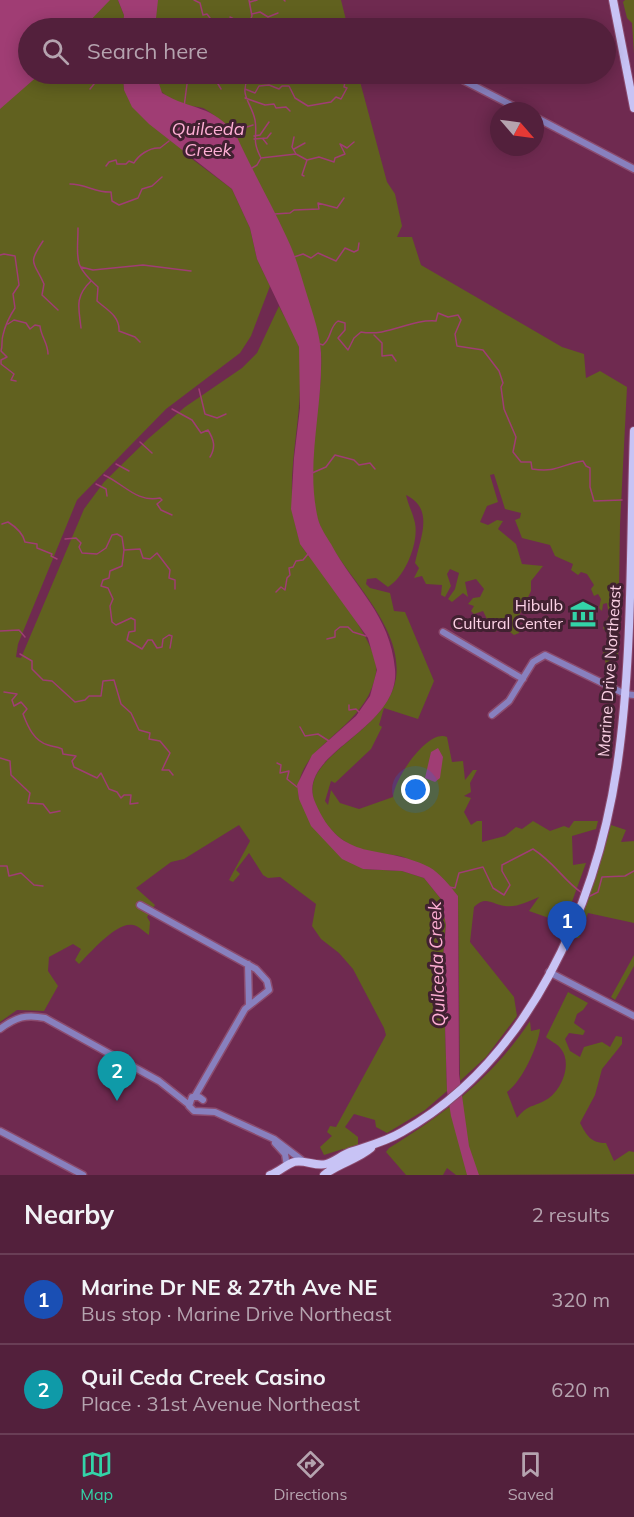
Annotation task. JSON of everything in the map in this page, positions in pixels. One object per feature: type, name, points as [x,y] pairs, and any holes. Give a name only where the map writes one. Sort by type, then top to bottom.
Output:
[{"type":"main road","points":[[613,0],[634,108]]},
{"type":"main road","name":"Marine Drive Northeast","points":[[324,1175],[337,1166],[360,1157],[372,1147],[417,1123],[458,1093],[493,1056],[525,1014],[549,972],[575,916],[604,824],[616,768],[625,694],[631,594],[634,431]]},
{"type":"main road","name":"Marine Drive Northeast","points":[[303,1161],[326,1164],[351,1152],[372,1147]]},
{"type":"main road","points":[[270,1175],[303,1161]]},
{"type":"main road","points":[[312,1162],[319,1175]]},
{"type":"street","points":[[470,84],[505,102]]},
{"type":"street","points":[[544,122],[634,169]]},
{"type":"street","points":[[443,632],[522,679]]},
{"type":"street","points":[[492,715],[509,701],[533,662],[545,655],[625,694],[634,695]]},
{"type":"street","points":[[140,905],[248,964],[262,974],[267,981],[269,990],[249,1005],[206,1079],[188,1104]]},
{"type":"street","points":[[248,964],[249,1005]]},
{"type":"street","points":[[549,972],[634,1016]]},
{"type":"street","points":[[0,1029],[14,1019],[29,1015],[45,1018],[159,1081],[195,1096],[233,1120]]},
{"type":"street","points":[[199,1110],[203,1101],[206,1079]]},
{"type":"street","points":[[159,1081],[188,1104],[192,1110],[212,1111],[233,1120],[281,1143],[303,1161]]},
{"type":"street","points":[[0,1131],[83,1175]]},
{"type":"street","points":[[268,1137],[282,1150],[286,1170]]},
{"type":"shaded area","points":[[35,0],[118,0],[124,18],[18,18],[18,84],[124,84],[124,90],[192,159],[232,189],[250,228],[257,259],[270,286],[251,336],[240,353],[166,409],[77,500],[18,644],[16,657],[21,658],[84,509],[104,482],[185,407],[242,368],[257,353],[279,306],[299,347],[300,399],[292,481],[295,521],[303,548],[335,589],[364,634],[376,662],[376,673],[369,693],[359,710],[306,765],[300,780],[299,799],[363,869],[402,871],[424,878],[441,899],[446,925],[443,958],[447,1091],[425,1110],[387,1133],[376,1127],[375,1120],[354,1114],[345,1127],[358,1137],[358,1145],[348,1152],[343,1149],[324,1155],[320,1147],[332,1136],[327,1132],[330,1126],[336,1127],[386,1035],[384,1028],[353,969],[339,953],[321,939],[312,926],[316,904],[280,877],[268,878],[263,875],[249,853],[236,870],[240,874],[233,882],[229,880],[250,841],[239,825],[184,859],[171,862],[136,888],[155,905],[147,917],[150,922],[149,935],[133,925],[127,925],[104,939],[79,964],[75,960],[81,949],[73,944],[49,957],[48,971],[58,986],[44,1011],[17,1010],[0,1022],[0,35]]},
{"type":"shaded area","points":[[146,0],[341,0],[346,18],[146,18]]},
{"type":"shaded area","points":[[634,0],[634,54],[632,23],[627,18],[623,2]]},
{"type":"shaded area","points":[[155,84],[361,84],[387,182],[395,194],[402,226],[397,237],[412,237],[421,265],[562,347],[584,354],[586,378],[600,371],[627,387],[620,525],[618,656],[609,661],[610,676],[605,677],[607,669],[603,652],[607,648],[607,633],[603,628],[609,616],[607,603],[603,604],[602,611],[599,608],[601,599],[598,594],[594,596],[591,589],[594,585],[587,574],[581,572],[578,575],[571,570],[573,564],[555,556],[550,545],[522,538],[515,520],[520,518],[521,513],[505,509],[494,474],[490,475],[498,502],[487,506],[480,522],[488,525],[497,520],[503,521],[498,529],[516,544],[522,564],[543,566],[531,581],[531,591],[518,618],[519,633],[514,635],[502,626],[495,632],[485,625],[487,619],[483,611],[474,614],[471,611],[474,606],[468,604],[473,598],[480,597],[484,589],[476,579],[465,582],[468,597],[463,593],[452,602],[448,599],[455,589],[459,573],[450,569],[447,574],[451,586],[445,597],[441,595],[442,585],[426,584],[422,576],[414,578],[419,568],[415,563],[422,534],[423,516],[415,501],[406,495],[416,531],[413,549],[405,568],[388,587],[376,578],[367,579],[366,584],[370,588],[390,593],[394,611],[405,612],[434,681],[418,719],[384,708],[379,725],[382,727],[371,749],[335,783],[331,781],[325,801],[328,805],[331,790],[340,803],[359,809],[393,797],[399,779],[413,757],[422,747],[439,736],[447,737],[452,762],[463,761],[465,780],[473,770],[477,770],[470,783],[471,792],[464,796],[471,798],[464,812],[471,825],[482,821],[482,842],[505,836],[516,827],[522,829],[533,821],[550,831],[564,826],[569,828],[574,821],[598,821],[596,829],[572,836],[573,865],[586,863],[565,921],[551,914],[549,918],[529,911],[539,897],[514,906],[485,901],[474,907],[470,942],[514,997],[517,1016],[486,1057],[460,1081],[458,896],[408,859],[367,852],[341,839],[322,818],[314,800],[313,784],[319,770],[377,714],[389,697],[396,678],[396,657],[390,637],[368,598],[328,541],[313,503],[312,460],[321,374],[321,353],[317,339],[265,202],[233,132],[205,109],[173,101]]},
{"type":"shaded area","points":[[611,825],[626,830],[621,842],[634,841],[634,923],[588,913],[579,938],[575,938]]},
{"type":"shaded area","points":[[634,955],[634,966],[615,1000],[611,997]]},
{"type":"shaded area","points":[[568,992],[588,1003],[577,1014],[574,1023],[585,1031],[583,1035],[569,1033],[565,1039],[570,1051],[580,1057],[584,1047],[602,1042],[610,1047],[616,1036],[622,1037],[622,1044],[602,1069],[595,1095],[580,1123],[590,1138],[606,1143],[614,1161],[629,1151],[634,1152],[634,1174],[456,1175],[447,1168],[443,1175],[406,1175],[386,1152],[389,1148],[430,1122],[467,1092],[501,1059],[530,1021],[531,1031],[540,1029],[536,1045],[524,1072],[507,1092],[517,1118],[527,1109],[556,1092],[563,1078],[566,1062],[560,1047],[546,1037]]},
{"type":"water","points":[[0,0],[110,0],[93,18],[18,18],[18,84],[29,84],[0,109]]},
{"type":"water","points":[[118,0],[158,0],[156,18],[124,18]]},
{"type":"water","name":"Quilceda Creek","points":[[124,84],[159,84],[162,93],[210,113],[227,125],[236,135],[281,225],[298,266],[316,324],[321,353],[313,478],[318,519],[340,560],[379,617],[392,650],[395,669],[392,690],[382,709],[319,769],[313,785],[315,802],[337,836],[364,849],[394,855],[429,867],[441,876],[458,896],[459,1074],[469,1146],[479,1175],[467,1175],[451,1116],[447,1091],[443,958],[446,925],[441,899],[424,878],[402,871],[363,869],[342,859],[311,826],[299,799],[297,785],[312,755],[356,716],[370,696],[377,670],[368,638],[300,544],[291,509],[300,408],[299,347],[257,259],[250,228],[232,189],[149,124],[132,107]]},
{"type":"water","points":[[438,748],[443,757],[440,778],[435,782],[425,778],[431,752]]},
{"type":"waterway","points":[[194,0],[200,3],[203,15],[207,14],[210,18]]},
{"type":"waterway","points":[[249,0],[251,18]]},
{"type":"waterway","points":[[250,2],[257,0]]},
{"type":"waterway","points":[[252,14],[260,12],[268,17],[278,13]]},
{"type":"waterway","points":[[90,89],[94,84]]},
{"type":"waterway","points":[[184,107],[187,84]]},
{"type":"waterway","points":[[218,84],[221,89]]},
{"type":"waterway","points":[[246,84],[245,95],[255,120],[255,142],[261,158],[252,168]]},
{"type":"waterway","points":[[245,89],[255,93],[259,86],[269,85],[279,89],[282,86],[289,86],[295,98],[308,106],[331,102],[336,97],[341,99],[347,88],[344,87],[345,84]]},
{"type":"waterway","points":[[245,98],[265,105],[274,104],[276,108],[286,107],[290,111]]},
{"type":"waterway","points":[[254,136],[260,135],[269,122]]},
{"type":"waterway","points":[[247,127],[253,125]]},
{"type":"waterway","points":[[254,139],[267,138],[271,133]]},
{"type":"waterway","points":[[294,137],[292,147],[296,154]]},
{"type":"waterway","points":[[263,139],[267,144]]},
{"type":"waterway","points":[[106,166],[109,162],[116,160],[117,164],[126,164],[129,161],[134,163],[144,152],[160,148],[169,141]]},
{"type":"waterway","points":[[261,158],[296,154],[307,160],[319,157],[334,162],[335,158],[345,154],[340,144],[347,148],[354,142]]},
{"type":"waterway","points":[[294,149],[305,143]]},
{"type":"waterway","points":[[304,176],[302,175],[307,160]]},
{"type":"waterway","points":[[70,184],[111,192],[112,201],[119,205],[138,198],[142,189],[152,186],[162,177]]},
{"type":"waterway","points":[[274,214],[319,209],[318,203],[337,208],[344,198]]},
{"type":"waterway","points":[[78,228],[78,260],[84,272],[98,287],[97,301],[115,317],[119,331],[135,337],[140,342]]},
{"type":"waterway","points":[[43,241],[35,255],[34,263],[44,284],[42,295],[58,310]]},
{"type":"waterway","points":[[294,257],[303,254],[311,258],[318,253],[336,261],[345,248],[354,252],[358,250],[359,243]]},
{"type":"waterway","points":[[0,255],[15,256],[19,285],[13,294],[15,308],[2,337],[1,351],[7,357],[1,360],[1,364],[14,374],[11,380],[16,381]]},
{"type":"waterway","points":[[81,267],[93,270],[143,265],[191,271]]},
{"type":"waterway","points":[[81,328],[80,298],[91,281]]},
{"type":"waterway","points":[[320,344],[323,345],[326,342],[333,326],[338,321],[345,323],[345,330],[338,338],[348,350],[354,338],[361,332],[380,332],[426,321],[436,321],[438,313],[448,317],[458,315],[461,320],[455,334],[457,346],[483,350],[499,371],[503,383],[501,387],[504,409],[516,437],[513,452],[521,462],[531,462],[532,469],[548,470],[583,461],[590,468],[590,487],[594,501],[622,500]]},
{"type":"waterway","points":[[8,324],[14,320],[26,323],[30,329],[35,325],[40,326],[48,354]]},
{"type":"waterway","points":[[374,335],[382,343],[382,356],[392,355],[396,361]]},
{"type":"waterway","points":[[199,389],[205,414],[217,418],[226,414]]},
{"type":"waterway","points":[[172,409],[192,420],[201,433],[208,430],[213,444],[210,457]]},
{"type":"waterway","points":[[140,442],[152,453]]},
{"type":"waterway","points":[[312,473],[326,467],[335,455],[354,460],[359,465],[370,463],[375,469]]},
{"type":"waterway","points":[[116,464],[129,471]]},
{"type":"waterway","points":[[104,475],[144,498],[160,498],[162,500],[157,504],[161,510],[172,515]]},
{"type":"waterway","points":[[96,484],[106,489],[107,496]]},
{"type":"waterway","points":[[2,524],[8,522],[19,530],[25,542],[37,544],[37,548],[52,554],[51,556],[57,559]]},
{"type":"waterway","points":[[65,539],[76,538],[81,543],[79,547],[82,553],[97,554],[106,548],[112,535],[117,534],[122,537],[124,550],[140,549],[143,558],[150,559],[157,553],[170,570],[169,578],[175,580],[175,589]]},
{"type":"waterway","points":[[124,550],[122,566],[110,571],[109,578],[103,580],[101,586],[108,588],[113,599],[110,606],[112,622],[116,625],[131,618],[135,620],[135,631],[129,632],[127,640],[142,649],[148,640],[152,640],[157,648],[162,647],[163,639],[169,635],[172,636],[170,648]]},
{"type":"waterway","points":[[276,592],[281,587],[285,590],[287,578],[290,575],[289,568],[293,567],[296,561],[303,560],[308,554]]},
{"type":"waterway","points":[[327,639],[335,637],[335,631],[340,627],[348,627],[353,632],[366,636]]},
{"type":"waterway","points":[[0,631],[19,630],[25,637]]},
{"type":"waterway","points":[[20,654],[32,661],[32,669],[43,680],[52,681],[75,702],[85,700],[89,696],[101,696],[103,681],[114,680],[121,704],[131,713],[139,730],[150,733],[149,739],[160,741],[170,753],[162,770],[169,770],[173,775]]},
{"type":"waterway","points":[[4,692],[17,694],[12,700],[14,706],[21,702],[27,709],[23,714],[35,737],[43,743],[62,749],[63,754],[76,756],[72,761],[74,767],[97,778],[101,773],[109,789],[117,792],[121,798],[124,795],[131,795],[130,804],[138,803]]},
{"type":"waterway","points":[[349,705],[349,710],[356,709],[360,713]]},
{"type":"waterway","points":[[300,727],[305,736],[318,734],[329,741]]},
{"type":"waterway","points":[[0,758],[10,761],[11,775],[30,793],[28,803],[43,804],[50,813],[60,811]]},
{"type":"waterway","points":[[277,763],[281,765],[280,773],[289,771],[287,779],[297,787]]},
{"type":"waterway","points":[[449,887],[455,888],[459,873],[483,867],[493,888],[504,895],[510,885],[502,871],[502,865],[533,849],[582,893]]},
{"type":"waterway","points":[[0,866],[7,866],[9,876],[21,873],[34,885],[43,886]]},
{"type":"waterway","points":[[586,895],[590,896],[598,892],[602,877],[625,876],[634,871]]},
{"type":"place","name":"Hibulb Cultural Center","points":[[583,614]]},
{"type":"place","name":"Marine Dr NE & 27th Ave NE","points":[[567,951]]},
{"type":"place","name":"Quil Ceda Creek Casino","points":[[117,1101]]}]
